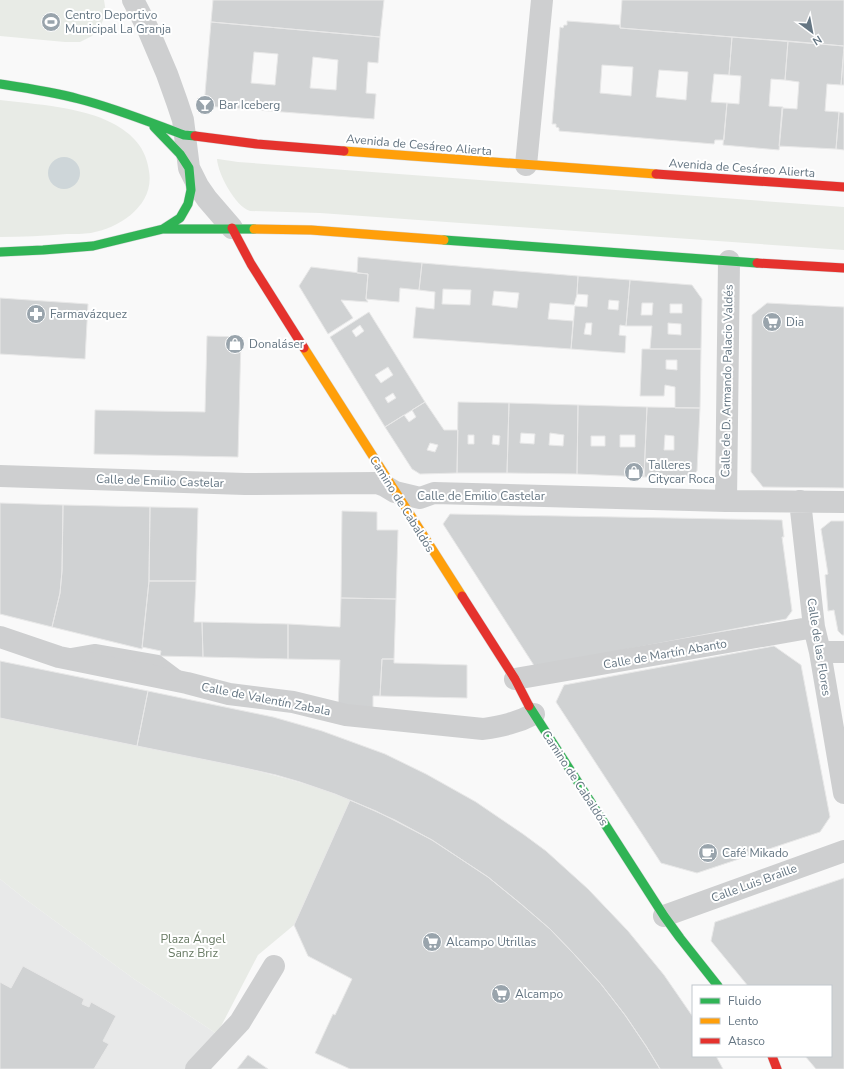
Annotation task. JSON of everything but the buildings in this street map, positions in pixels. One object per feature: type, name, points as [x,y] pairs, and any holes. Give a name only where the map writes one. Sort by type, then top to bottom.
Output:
[{"type":"main road","name":"Avenida de Cesáreo Alierta","points":[[0,84],[50,92],[80,99],[184,135],[265,145],[844,187]]},
{"type":"main road","points":[[149,122],[180,154],[189,168],[191,190],[188,204],[180,218],[163,229]]},
{"type":"main road","points":[[0,252],[93,246],[163,229],[232,228],[311,230],[844,268]]},
{"type":"main road","name":"Camino de Cabaldós","points":[[232,228],[251,264],[515,680],[534,714],[664,916],[717,985]]},
{"type":"main road","points":[[773,1057],[777,1069]]},
{"type":"street","name":"Camino de Cabaldós","points":[[133,0],[147,27],[170,81],[183,120],[189,168],[206,199],[232,228]]},
{"type":"street","points":[[526,165],[542,0]]},
{"type":"street","name":"Calle de D. Armando Palacio Valdés","points":[[726,501],[729,261]]},
{"type":"street","name":"Calle de Emilio Castelar","points":[[0,476],[245,484],[377,483],[395,492],[420,498],[434,493],[726,501],[844,502]]},
{"type":"street","name":"Calle de las Flores","points":[[800,501],[814,627],[820,652],[844,793]]},
{"type":"street","name":"Calle de Martín Abanto","points":[[515,680],[814,627]]},
{"type":"street","name":"Calle de Valentín Zabala","points":[[0,637],[59,657],[187,683],[229,694],[293,702],[346,715],[483,729],[515,723],[534,714]]},
{"type":"street","points":[[820,652],[844,652]]},
{"type":"street","name":"Calle Luis Braille","points":[[664,916],[844,851]]},
{"type":"street","points":[[196,1069],[240,1022],[274,966]]},
{"type":"street","points":[[774,1057],[785,1069]]},
{"type":"shaded area","points":[[67,157],[73,159],[78,164],[80,173],[78,182],[73,187],[61,189],[55,187],[50,182],[48,170],[50,164],[55,159]]},
{"type":"shaded area","points":[[0,879],[134,979],[217,1034],[188,1069],[0,1069]]},
{"type":"green space","name":"Centro Deportivo Municipal La Granja","points":[[0,0],[104,0],[106,13],[101,25],[92,36],[80,42],[0,36]]},
{"type":"green space","points":[[0,100],[58,107],[87,113],[112,123],[126,132],[142,149],[149,171],[147,194],[141,204],[124,220],[113,226],[91,233],[0,237]]},
{"type":"green space","points":[[217,159],[238,162],[844,207],[844,250],[320,213],[250,211],[239,203],[228,189],[220,173]]},
{"type":"green space","name":"Plaza Ángel Sanz Briz","points":[[0,718],[240,767],[285,778],[350,800],[294,925],[258,955],[217,1034],[134,979],[0,879]]},
{"type":"traffic: fast","points":[[0,84],[49,92],[79,99],[119,111],[184,135],[195,136]]},
{"type":"traffic: fast","points":[[154,127],[180,154],[189,168],[191,190],[188,204],[180,218],[163,229]]},
{"type":"traffic: fast","points":[[0,252],[93,246],[163,229],[254,229]]},
{"type":"traffic: fast","points":[[444,240],[757,263]]},
{"type":"traffic: fast","points":[[529,706],[664,916],[717,985]]},
{"type":"traffic: slow","points":[[344,151],[656,174]]},
{"type":"traffic: slow","points":[[254,229],[311,230],[444,240]]},
{"type":"traffic: slow","points":[[304,348],[462,596]]},
{"type":"traffic: jam","points":[[195,136],[257,144],[344,151]]},
{"type":"traffic: jam","points":[[656,174],[844,187]]},
{"type":"traffic: jam","points":[[232,228],[251,264],[304,348]]},
{"type":"traffic: jam","points":[[757,263],[844,268]]},
{"type":"traffic: jam","points":[[462,596],[515,679],[529,706]]},
{"type":"traffic: jam","points":[[772,1057],[777,1069]]},
{"type":"place","name":"Centro Deportivo Municipal La Granja","points":[[51,22]]},
{"type":"place","name":"Bar Iceberg","points":[[205,105]]},
{"type":"place","name":"Farmavázquez","points":[[36,314]]},
{"type":"place","name":"Dia","points":[[772,322]]},
{"type":"place","name":"Donaláser","points":[[235,344]]},
{"type":"place","name":"Talleres Citycar Roca","points":[[634,472]]},
{"type":"place","name":"Café Mikado","points":[[708,853]]},
{"type":"place","name":"Alcampo Utrillas","points":[[432,942]]},
{"type":"place","name":"Alcampo","points":[[501,994]]}]
